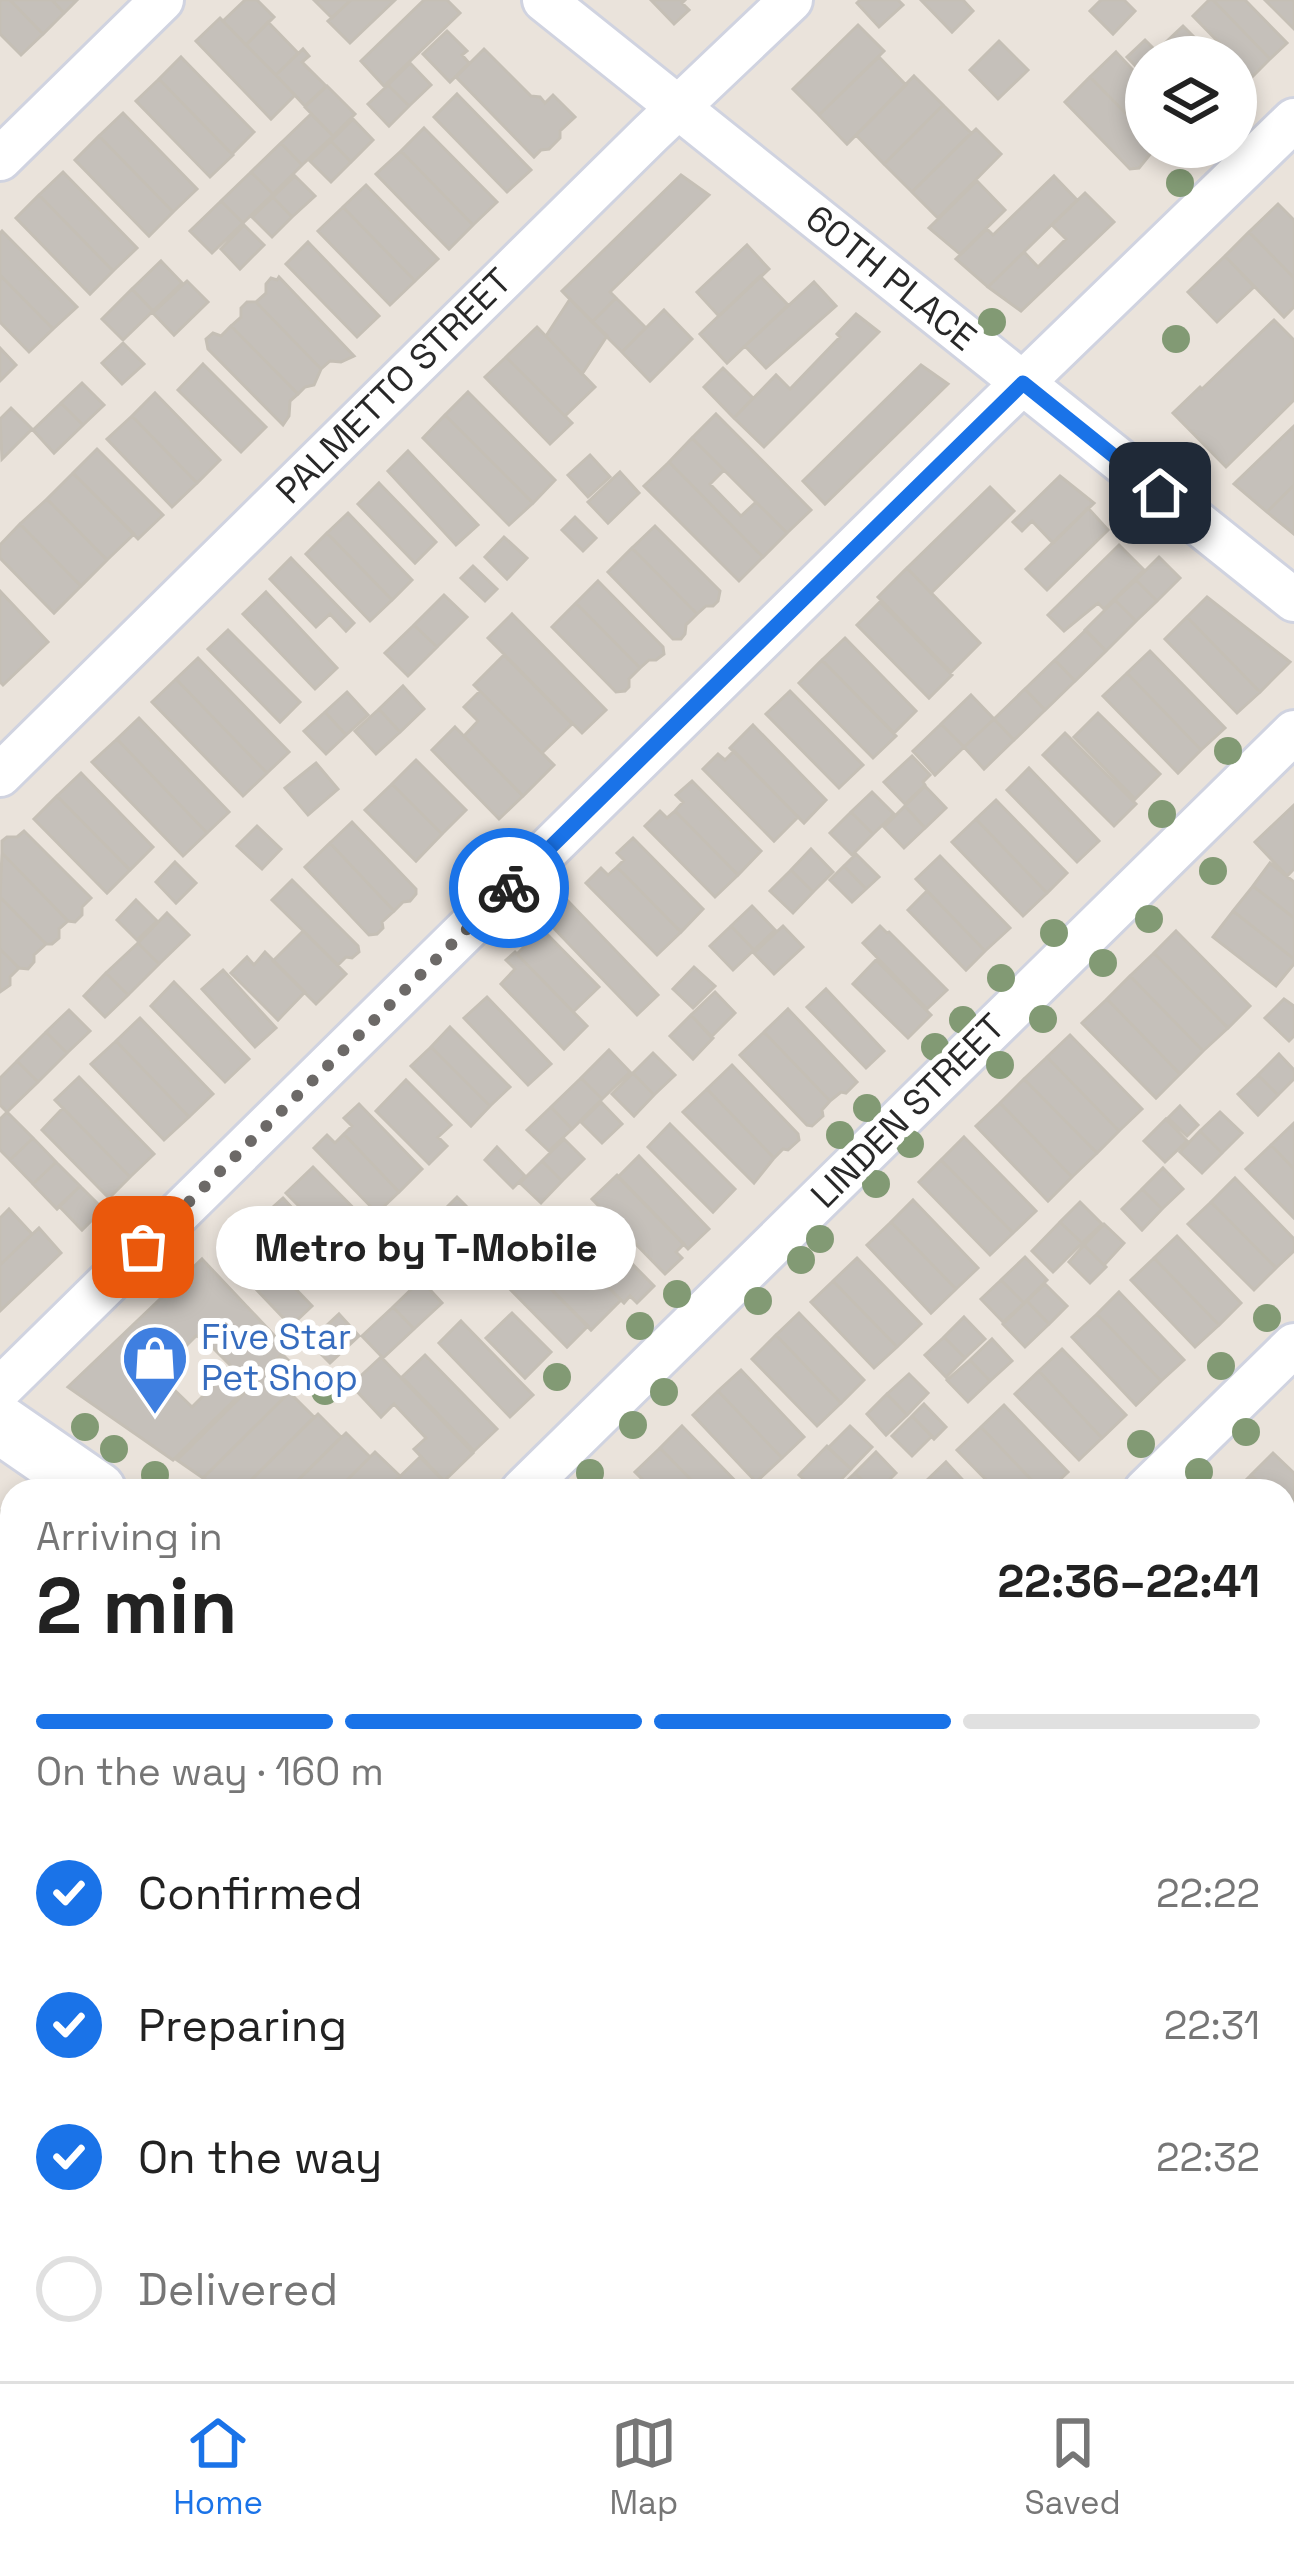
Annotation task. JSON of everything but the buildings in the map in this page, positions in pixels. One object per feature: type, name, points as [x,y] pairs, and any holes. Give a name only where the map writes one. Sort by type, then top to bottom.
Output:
[{"type":"main road","points":[[0,1424],[80,1479]]},
{"type":"street","points":[[0,159],[162,0]]},
{"type":"street","name":"60TH PLACE","points":[[544,0],[1294,600]]},
{"type":"street","name":"PALMETTO STREET","points":[[0,775],[790,0]]},
{"type":"street","points":[[0,1389],[1294,119]]},
{"type":"street","name":"LINDEN STREET","points":[[534,1479],[1294,732]]},
{"type":"street","points":[[1156,1479],[1294,1345]]},
{"type":"way so far","points":[[143,1247],[509,888]]},
{"type":"place","name":"Metro by T-Mobile","points":[[143,1247]]},
{"type":"place","name":"Five Star Pet Shop","points":[[155,1417]]},
{"type":"route","points":[[509,888],[1023,383],[1160,493]]}]
